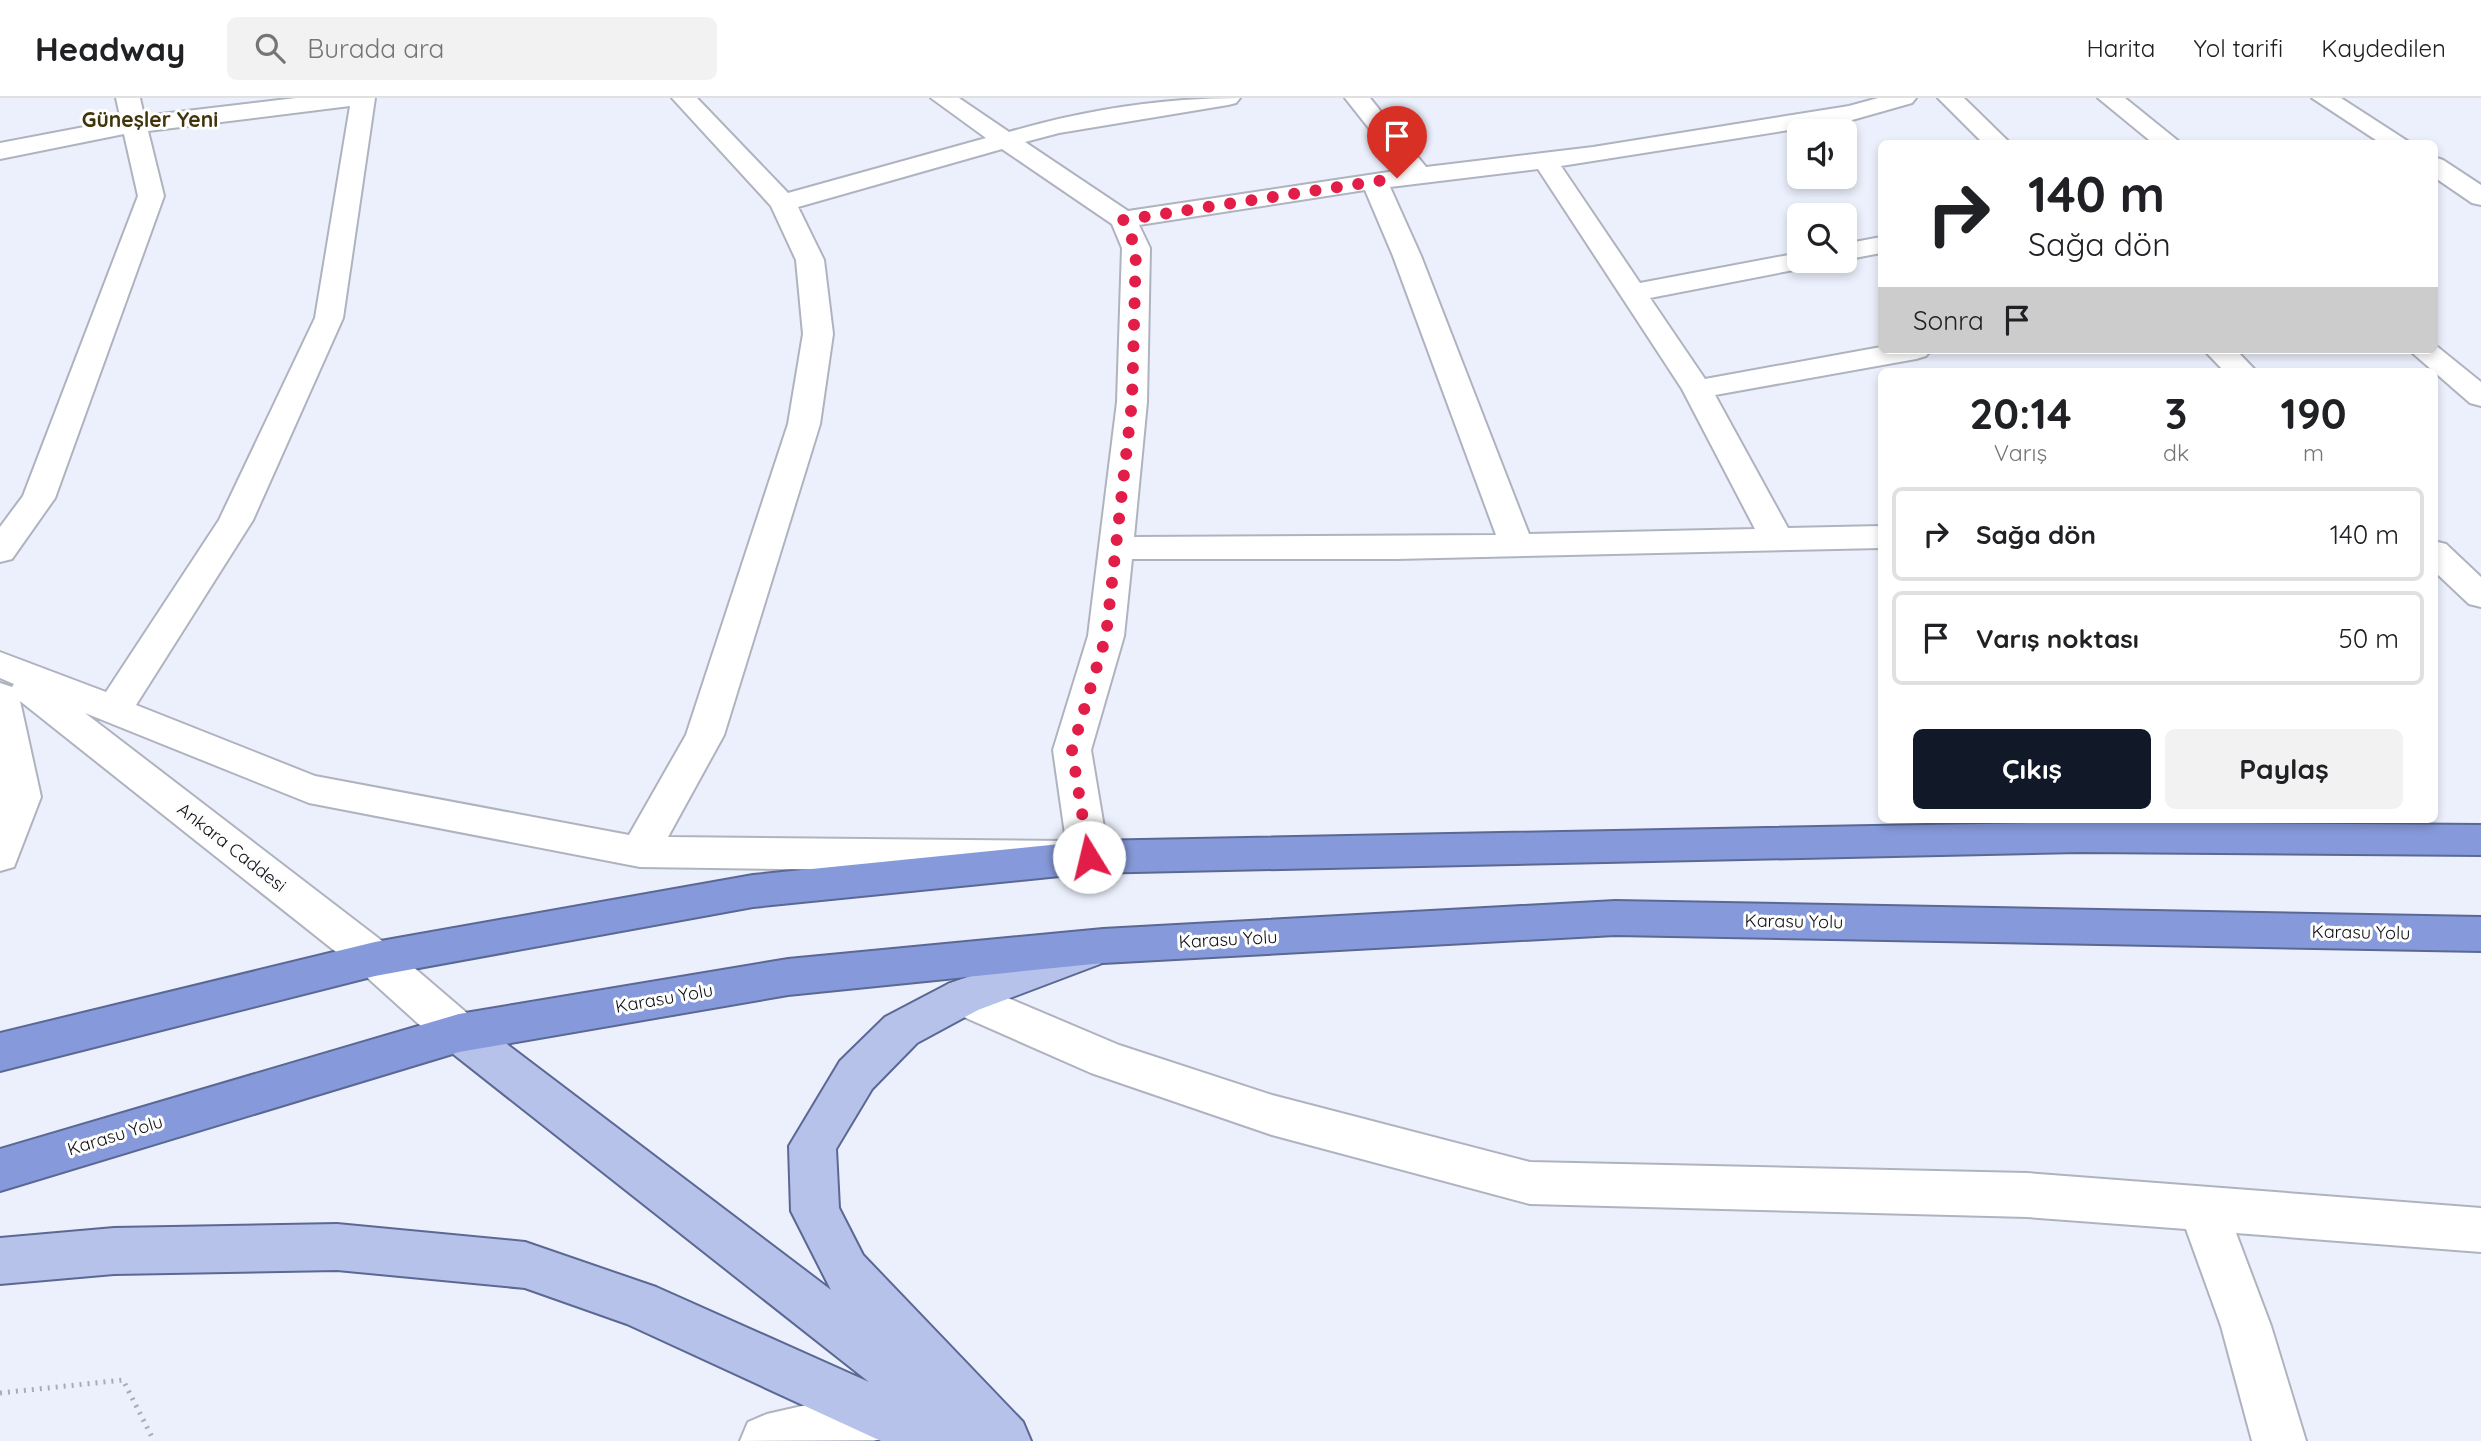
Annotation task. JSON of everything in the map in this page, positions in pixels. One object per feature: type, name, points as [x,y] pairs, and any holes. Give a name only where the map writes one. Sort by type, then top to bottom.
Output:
[{"type":"highway","points":[[0,1052],[375,959],[753,891],[1089,857],[2066,837],[2184,828],[2481,840]]},
{"type":"highway","name":"Karasu Yolu","points":[[0,1170],[459,1032],[788,977],[1103,946],[1615,918],[2481,934]]},
{"type":"main road","points":[[1004,1441],[846,1270],[815,1211],[812,1146],[856,1075],[901,1030],[963,997],[1103,946]]},
{"type":"main road","points":[[459,1032],[986,1441]]},
{"type":"main road","points":[[0,1261],[114,1251],[337,1247],[525,1265],[638,1304],[941,1441]]},
{"type":"street","points":[[0,151],[131,112],[355,98]]},
{"type":"street","points":[[114,710],[236,520],[329,318],[363,98]]},
{"type":"street","points":[[640,852],[705,734],[804,425],[818,334],[810,260],[783,203],[684,98]]},
{"type":"street","points":[[0,665],[309,789],[640,852],[1089,857],[1072,750],[1106,636],[1132,402],[1136,248],[1123,220],[943,98]]},
{"type":"street","points":[[783,203],[1056,126],[1228,98]]},
{"type":"street","points":[[1357,98],[1420,176]]},
{"type":"street","points":[[1814,119],[1852,113],[1904,98]]},
{"type":"street","points":[[1950,98],[1995,140]]},
{"type":"street","points":[[2110,98],[2166,140]]},
{"type":"street","points":[[2324,98],[2393,140]]},
{"type":"street","points":[[1768,106],[1787,122]]},
{"type":"street","points":[[0,551],[39,498],[151,196],[131,112]]},
{"type":"street","points":[[1123,220],[1374,181],[1545,161],[1787,123]]},
{"type":"street","points":[[1545,161],[1697,389],[1760,512],[1778,539]]},
{"type":"street","points":[[2444,171],[2481,175]]},
{"type":"street","points":[[2444,171],[2481,197]]},
{"type":"street","points":[[1374,181],[1407,256],[1517,545]]},
{"type":"street","points":[[1857,250],[1878,246]]},
{"type":"street","points":[[1633,293],[1787,263]]},
{"type":"street","points":[[1697,389],[1894,354]]},
{"type":"street","points":[[2223,354],[2238,368]]},
{"type":"street","points":[[2429,354],[2481,397]]},
{"type":"street","points":[[1116,548],[1517,545],[1878,537]]},
{"type":"street","points":[[2438,556],[2481,596]]},
{"type":"street","name":"Ankara Caddesi","points":[[0,665],[375,959],[459,1032]]},
{"type":"street","points":[[0,696],[21,797],[0,856]]},
{"type":"street","points":[[963,997],[1107,1060],[1272,1115],[1530,1183],[2027,1195],[2481,1230]]},
{"type":"street","points":[[2202,1208],[2246,1326],[2280,1441]]},
{"type":"street","points":[[767,1441],[881,1414]]},
{"type":"path","points":[[0,1393],[123,1380],[154,1441]]},
{"type":"district","name":"Güneşler Yeni","points":[[150,119]]},
{"type":"route","points":[[1089,857],[1072,750],[1106,636],[1132,402],[1136,248],[1123,220],[1397,178]]}]
